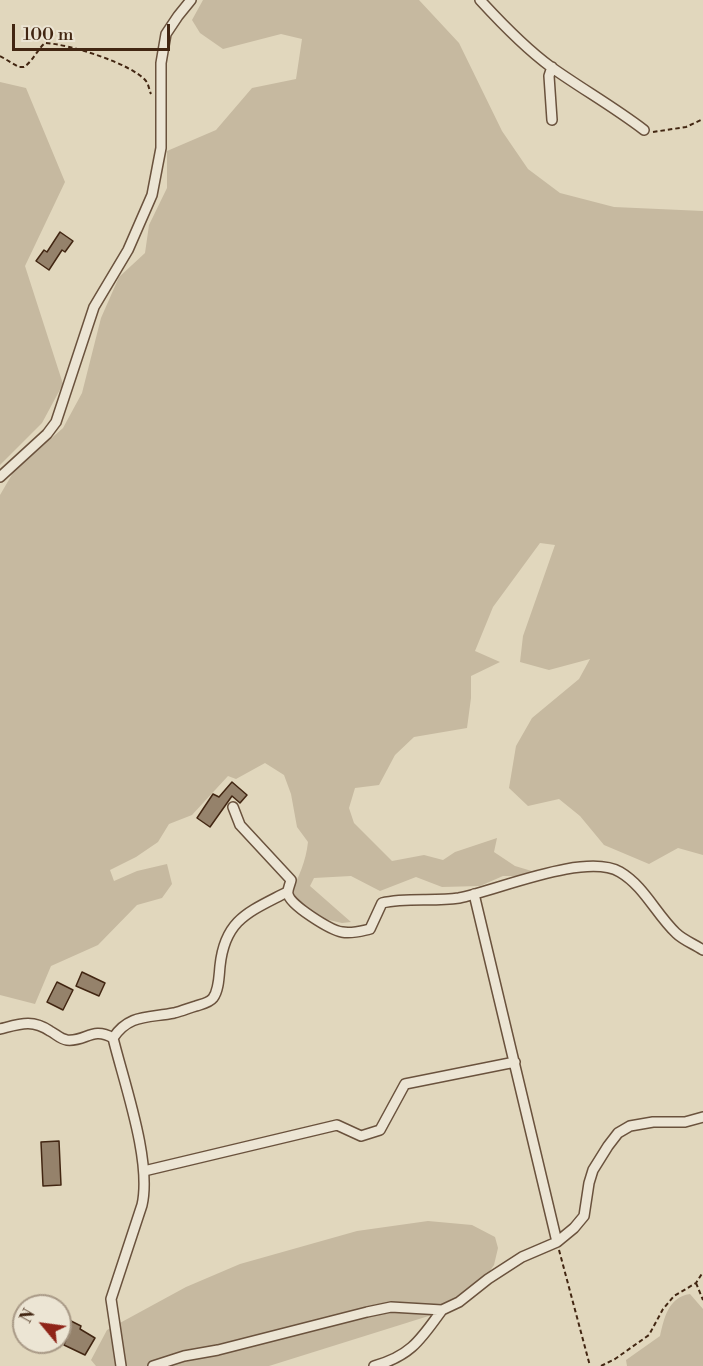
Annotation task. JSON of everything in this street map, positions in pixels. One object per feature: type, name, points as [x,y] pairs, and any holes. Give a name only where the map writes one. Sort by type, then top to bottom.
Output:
[{"type":"street","points":[[0,477],[47,434],[56,422],[94,306],[128,250],[152,195],[160,148],[161,63],[166,34],[177,16],[191,0]]},
{"type":"street","points":[[480,0],[522,43],[552,67],[618,110],[644,130]]},
{"type":"street","points":[[552,67],[549,76],[552,120]]},
{"type":"street","points":[[233,807],[240,825],[291,880],[287,892],[291,902],[325,925],[340,932],[357,933],[370,929],[382,903],[392,900],[458,898],[553,873],[588,866],[604,866],[620,872],[637,886],[677,934],[703,950]]},
{"type":"street","points":[[122,1366],[111,1299],[142,1205],[144,1171],[113,1038],[119,1029],[132,1021],[174,1013],[207,1002],[214,997],[225,944],[232,929],[246,913],[287,892]]},
{"type":"street","points":[[474,894],[557,1242]]},
{"type":"street","points":[[0,1029],[37,1023],[62,1039],[70,1040],[95,1032],[113,1038]]},
{"type":"street","points":[[144,1171],[337,1125],[361,1136],[380,1130],[405,1084],[515,1062]]},
{"type":"street","points":[[153,1366],[184,1356],[218,1350],[391,1307],[442,1310],[459,1302],[488,1279],[522,1257],[557,1242],[574,1228],[584,1216],[589,1183],[594,1170],[618,1133],[630,1126],[653,1122],[686,1122],[703,1117]]},
{"type":"street","points":[[374,1366],[401,1356],[419,1342],[442,1310]]},
{"type":"path","points":[[0,56],[19,67],[24,67],[30,63],[37,50],[45,43],[96,55],[135,72],[148,83],[152,100]]},
{"type":"path","points":[[644,130],[666,131],[686,127],[703,119]]},
{"type":"path","points":[[557,1242],[590,1366]]},
{"type":"path","points":[[601,1366],[649,1335],[663,1309],[674,1296],[696,1284],[703,1272]]},
{"type":"path","points":[[696,1284],[703,1300]]},
{"type":"shaded area","points":[[203,0],[419,0],[459,43],[502,131],[528,169],[560,193],[614,207],[703,211],[703,855],[678,848],[649,864],[604,845],[580,816],[559,799],[528,806],[509,788],[516,746],[532,718],[579,679],[590,659],[549,670],[520,662],[523,636],[555,545],[540,543],[493,607],[475,651],[500,662],[471,676],[467,728],[414,737],[395,755],[379,785],[355,788],[349,808],[354,823],[392,861],[424,855],[443,860],[455,852],[497,838],[494,852],[515,866],[535,872],[526,876],[503,876],[480,886],[442,887],[416,877],[380,891],[351,876],[314,878],[310,886],[351,922],[342,923],[311,916],[290,894],[302,869],[308,842],[297,827],[291,794],[284,775],[265,763],[236,779],[228,776],[192,815],[169,824],[158,842],[136,857],[110,870],[114,881],[137,871],[167,864],[172,884],[162,898],[137,905],[98,945],[51,966],[35,1004],[0,995],[0,495],[14,471],[63,428],[82,393],[101,318],[119,277],[145,253],[149,225],[167,188],[167,151],[216,130],[252,88],[296,79],[302,39],[281,34],[223,49],[200,33],[192,20]]},
{"type":"shaded area","points":[[0,82],[26,88],[65,182],[25,266],[63,384],[42,423],[0,465]]},
{"type":"shaded area","points":[[428,1221],[472,1225],[495,1237],[498,1248],[494,1265],[477,1289],[435,1314],[269,1366],[96,1366],[91,1360],[107,1330],[186,1287],[240,1264],[357,1231]]},
{"type":"shaded area","points":[[690,1294],[703,1309],[703,1366],[627,1366],[626,1360],[660,1336],[665,1316],[672,1304],[677,1299]]},
{"type":"building","points":[[60,232],[73,241],[65,252],[62,250],[49,270],[36,261],[44,250],[47,252]]},
{"type":"building","points":[[232,782],[247,795],[240,803],[232,796],[210,827],[197,818],[213,794],[219,797]]},
{"type":"building","points":[[82,972],[105,983],[99,996],[76,986]]},
{"type":"building","points":[[57,982],[73,990],[63,1010],[47,1002]]},
{"type":"building","points":[[59,1141],[61,1185],[43,1186],[41,1142]]},
{"type":"building","points":[[72,1322],[95,1338],[85,1355],[72,1349]]}]
